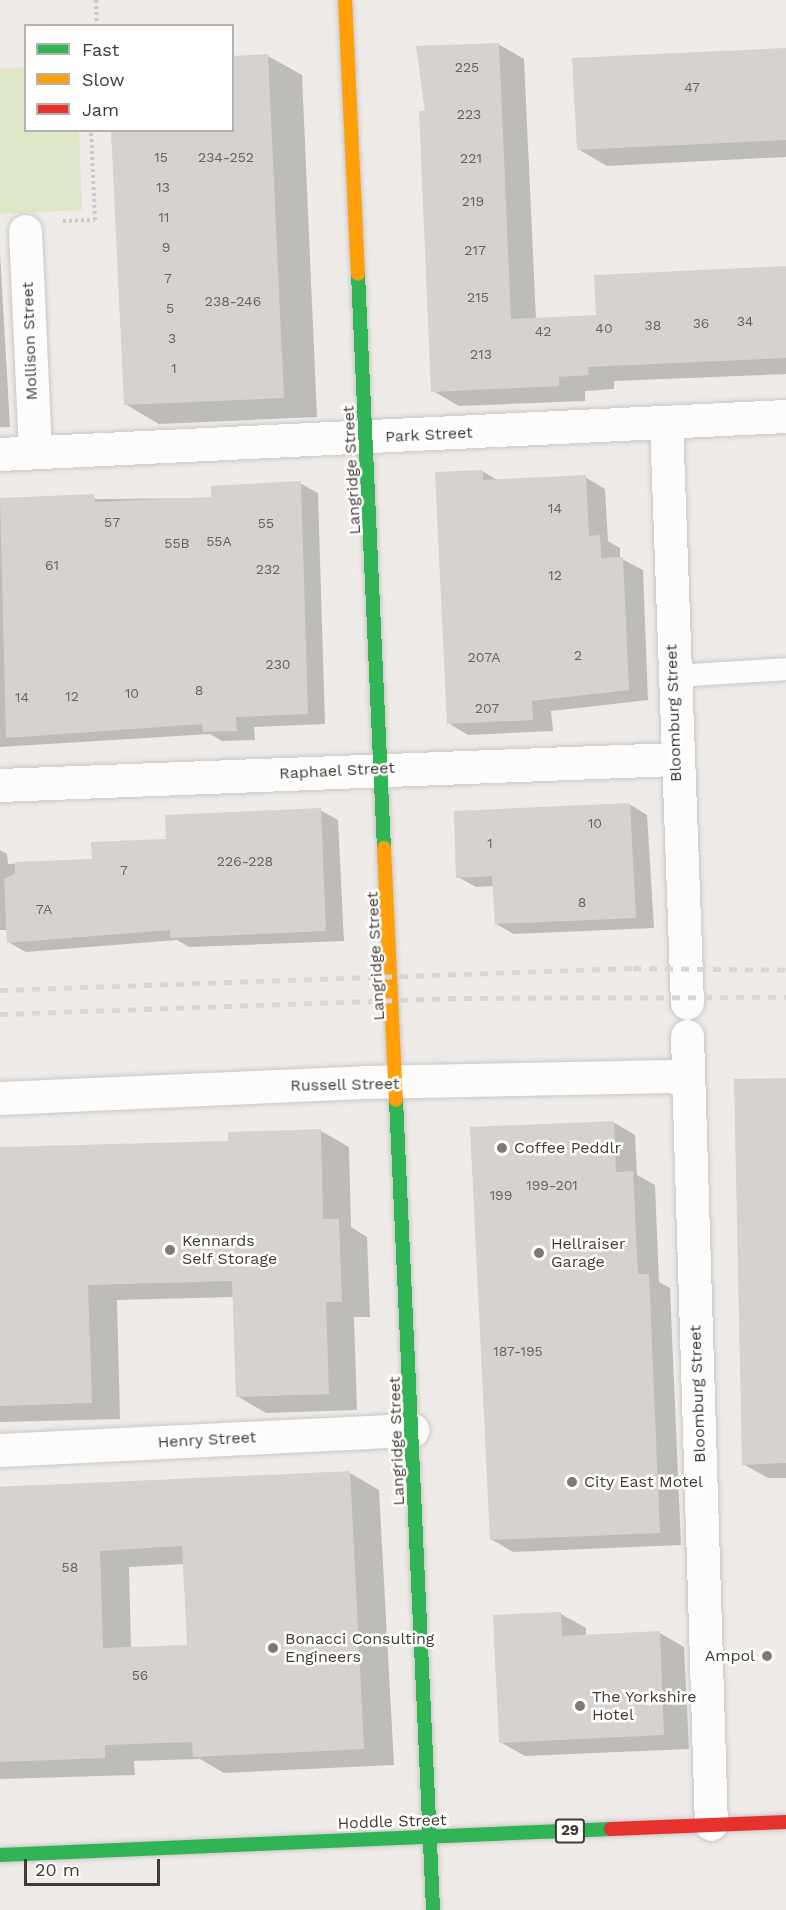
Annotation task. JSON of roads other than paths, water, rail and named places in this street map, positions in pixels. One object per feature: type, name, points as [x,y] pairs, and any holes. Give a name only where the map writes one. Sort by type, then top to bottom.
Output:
[{"type":"main road","name":"Langridge Street","points":[[345,0],[398,1084],[433,1910]]},
{"type":"main road","name":"Hoddle Street","points":[[0,1855],[786,1822]]},
{"type":"street","name":"Mollison Street","points":[[35,452],[39,226]]},
{"type":"street","name":"Park Street","points":[[0,454],[786,416]]},
{"type":"street","name":"Bloomburg Street","points":[[666,423],[675,759],[687,1003]]},
{"type":"street","name":"Raphael Street","points":[[0,785],[383,768],[675,759]]},
{"type":"street","name":"Bloomburg Street","points":[[687,1036],[711,1824]]},
{"type":"street","name":"Russell Street","points":[[0,1098],[672,1076],[688,1083]]},
{"type":"street","name":"Henry Street","points":[[0,1450],[413,1430]]},
{"type":"lane","points":[[673,676],[786,669]]},
{"type":"railway","points":[[0,990],[633,968],[786,970]]},
{"type":"railway","points":[[0,1014],[464,998],[786,997]]},
{"type":"place","name":"Coffee Peddlr","points":[[502,1148]]},
{"type":"place","name":"Kennards Self Storage","points":[[170,1250]]},
{"type":"place","name":"Hellraiser Garage","points":[[539,1253]]},
{"type":"place","name":"City East Motel","points":[[572,1482]]},
{"type":"place","name":"Bonacci Consulting Engineers","points":[[273,1648]]},
{"type":"place","name":"Ampol","points":[[767,1656]]},
{"type":"place","name":"The Yorkshire Hotel","points":[[580,1706]]}]
